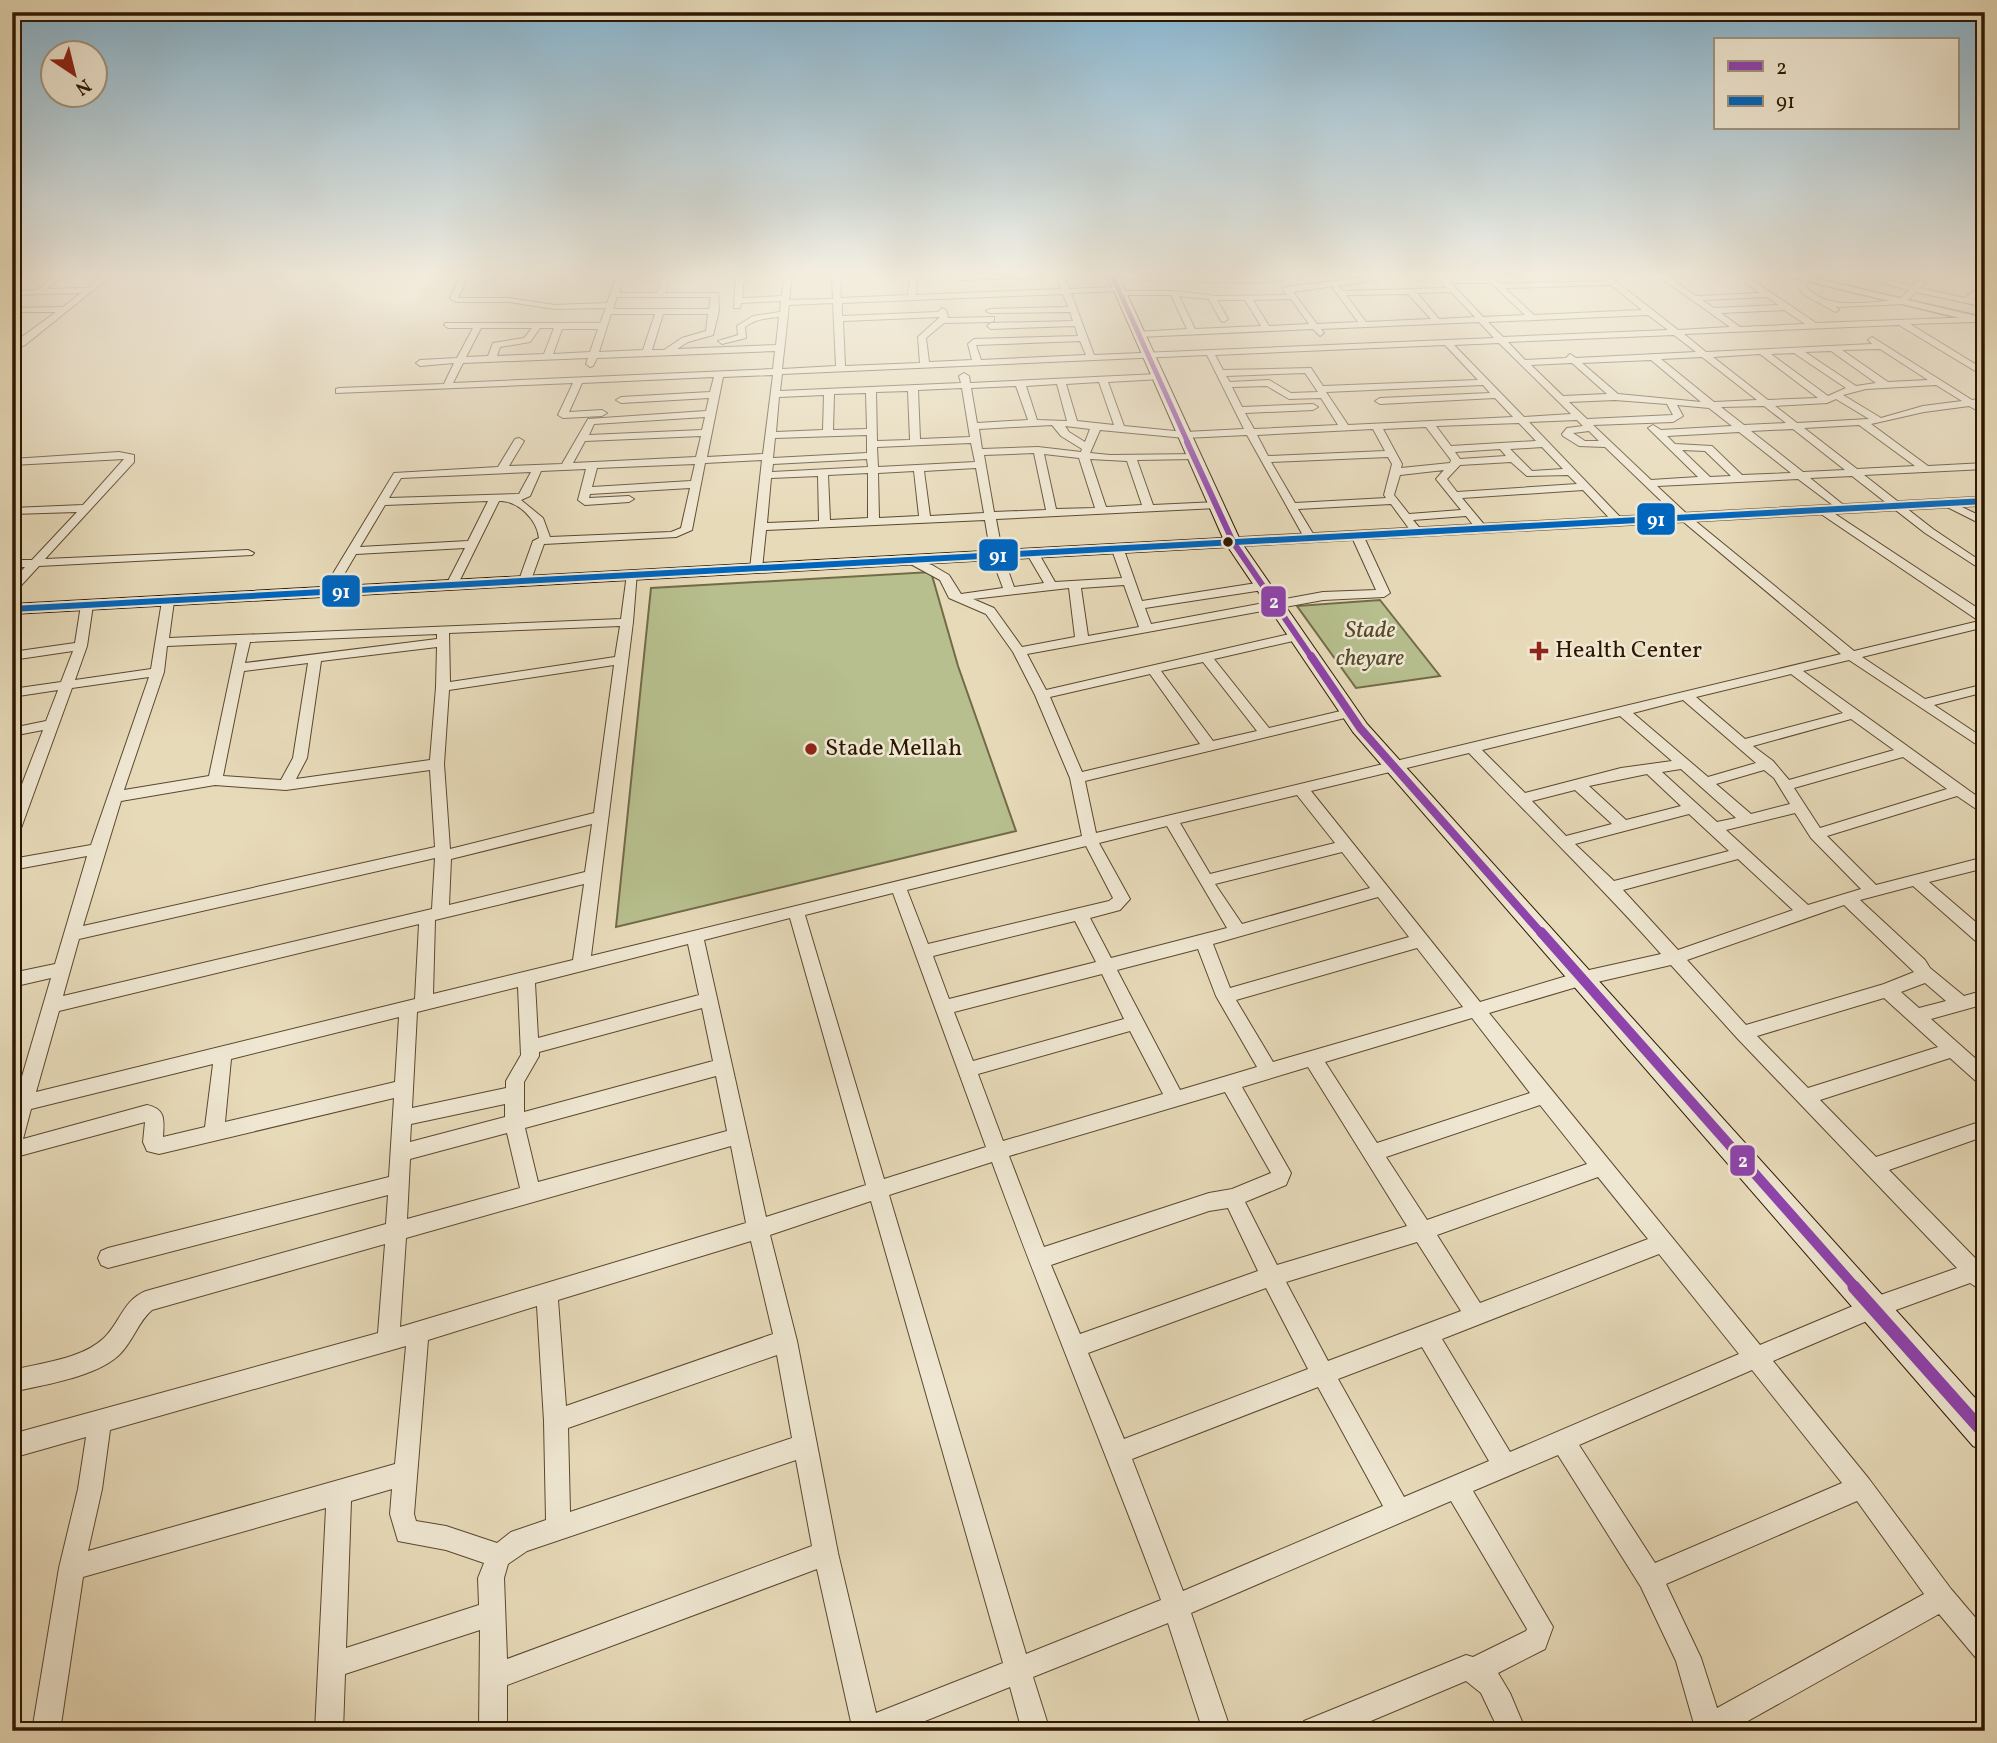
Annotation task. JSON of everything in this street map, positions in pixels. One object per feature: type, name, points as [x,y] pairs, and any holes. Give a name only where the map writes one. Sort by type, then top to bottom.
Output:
[{"type":"main road","points":[[1149,356],[1233,541],[1349,713],[1391,767],[1985,1434]]},
{"type":"main road","points":[[12,609],[453,583],[1118,550],[1233,541]]},
{"type":"street","points":[[447,386],[462,356]]},
{"type":"street","points":[[420,363],[577,356]]},
{"type":"street","points":[[593,356],[562,413],[710,414]]},
{"type":"street","points":[[756,569],[778,356]]},
{"type":"street","points":[[840,356],[841,369]]},
{"type":"street","points":[[924,356],[925,365]]},
{"type":"street","points":[[975,356],[977,363]]},
{"type":"street","points":[[338,391],[1123,356]]},
{"type":"street","points":[[1212,356],[1264,459],[1309,537]]},
{"type":"street","points":[[1461,356],[1618,521]]},
{"type":"street","points":[[1518,356],[1684,517],[1852,656],[1985,746]]},
{"type":"street","points":[[1524,363],[1542,356]]},
{"type":"street","points":[[1569,356],[1615,397]]},
{"type":"street","points":[[1652,356],[1709,405],[1744,429],[1842,509]]},
{"type":"street","points":[[1708,356],[1929,531],[1985,569]]},
{"type":"street","points":[[1770,356],[1831,397],[1880,421]]},
{"type":"street","points":[[1805,356],[1853,388]]},
{"type":"street","points":[[1845,356],[1886,385]]},
{"type":"street","points":[[1896,356],[1985,412]]},
{"type":"street","points":[[1956,356],[1985,374]]},
{"type":"street","points":[[961,363],[997,556],[1010,591]]},
{"type":"street","points":[[1220,373],[1308,370],[1345,428]]},
{"type":"street","points":[[525,580],[537,543],[545,539],[680,533],[685,530],[719,374]]},
{"type":"street","points":[[774,394],[1158,377]]},
{"type":"street","points":[[617,415],[627,378]]},
{"type":"street","points":[[1103,380],[1120,429]]},
{"type":"street","points":[[1061,382],[1073,425]]},
{"type":"street","points":[[1226,385],[1269,383],[1289,396],[1368,387],[1485,382]]},
{"type":"street","points":[[1561,399],[1615,397],[1709,405],[1831,397],[1853,388],[1937,382]]},
{"type":"street","points":[[1020,383],[1032,422]]},
{"type":"street","points":[[1368,387],[1390,413],[1429,424],[1522,419],[1646,421],[1678,416],[1670,402]]},
{"type":"street","points":[[913,388],[915,442]]},
{"type":"street","points":[[871,390],[874,522]]},
{"type":"street","points":[[828,433],[829,392]]},
{"type":"street","points":[[621,400],[714,395]]},
{"type":"street","points":[[973,426],[1058,423],[1185,435],[1345,428],[1376,426],[1390,413],[1498,395]]},
{"type":"street","points":[[1658,433],[1880,421],[1923,409],[1985,401]]},
{"type":"street","points":[[1239,410],[1330,406]]},
{"type":"street","points":[[566,415],[561,424],[563,426],[587,425]]},
{"type":"street","points":[[567,465],[591,421],[617,415]]},
{"type":"street","points":[[1646,421],[1707,480]]},
{"type":"street","points":[[1585,422],[1567,434],[1583,444],[1608,444]]},
{"type":"street","points":[[1861,422],[1924,468]]},
{"type":"street","points":[[1058,423],[1065,434],[1085,452],[1102,511]]},
{"type":"street","points":[[1429,424],[1448,449],[1454,464]]},
{"type":"street","points":[[1376,426],[1397,464],[1388,491],[1417,532]]},
{"type":"street","points":[[1085,452],[1096,427]]},
{"type":"street","points":[[580,438],[706,433]]},
{"type":"street","points":[[770,435],[828,433],[915,442],[1085,452],[1131,458],[1194,456]]},
{"type":"street","points":[[503,468],[519,441]]},
{"type":"street","points":[[1448,449],[1544,444]]},
{"type":"street","points":[[1502,446],[1531,474],[1570,472]]},
{"type":"street","points":[[1671,447],[1708,448],[1739,478]]},
{"type":"street","points":[[1038,450],[1052,514]]},
{"type":"street","points":[[1264,459],[1392,454]]},
{"type":"street","points":[[12,462],[119,455],[130,457],[129,462],[12,588]]},
{"type":"street","points":[[329,590],[398,475],[702,459],[871,456]]},
{"type":"street","points":[[1131,458],[1149,509]]},
{"type":"street","points":[[1394,472],[1514,458]]},
{"type":"street","points":[[593,464],[583,499],[585,502],[629,499]]},
{"type":"street","points":[[1454,464],[1441,479],[1481,528]]},
{"type":"street","points":[[766,475],[980,465]]},
{"type":"street","points":[[1648,483],[1985,466]]},
{"type":"street","points":[[381,502],[512,499],[526,494],[538,467]]},
{"type":"street","points":[[919,468],[925,520]]},
{"type":"street","points":[[823,472],[825,524]]},
{"type":"street","points":[[585,491],[696,484]]},
{"type":"street","points":[[1454,495],[1584,487]]},
{"type":"street","points":[[512,499],[541,522],[545,539]]},
{"type":"street","points":[[453,583],[494,500]]},
{"type":"street","points":[[1290,506],[1393,501]]},
{"type":"street","points":[[1233,541],[1985,501]]},
{"type":"street","points":[[1947,503],[1985,523]]},
{"type":"street","points":[[761,527],[1217,505]]},
{"type":"street","points":[[12,519],[17,511],[86,509]]},
{"type":"street","points":[[1822,510],[1985,621]]},
{"type":"street","points":[[1406,517],[1469,513]]},
{"type":"street","points":[[1019,652],[1323,596],[1384,593],[1357,535]]},
{"type":"street","points":[[352,551],[472,544]]},
{"type":"street","points":[[1118,550],[1146,629]]},
{"type":"street","points":[[12,564],[248,553]]},
{"type":"street","points":[[1033,554],[1051,586]]},
{"type":"street","points":[[911,561],[942,576],[953,594],[990,611],[1019,652],[1042,695],[1077,778],[1090,840],[1122,899],[1114,906],[922,952]]},
{"type":"street","points":[[581,964],[633,574]]},
{"type":"street","points":[[959,597],[1051,586],[1127,581]]},
{"type":"street","points":[[1073,584],[1082,639]]},
{"type":"street","points":[[1137,605],[1264,586]]},
{"type":"street","points":[[12,1142],[18,1104],[51,1006],[97,849],[157,672],[168,601]]},
{"type":"street","points":[[12,831],[17,805],[52,724],[81,646],[87,605]]},
{"type":"street","points":[[18,1104],[898,886],[1852,656],[1985,621]]},
{"type":"street","points":[[163,642],[244,638],[443,636],[627,622]]},
{"type":"street","points":[[237,668],[315,659],[443,636]]},
{"type":"street","points":[[388,1340],[403,1088],[443,854],[437,764],[443,687],[443,636]]},
{"type":"street","points":[[1042,695],[1298,636]]},
{"type":"street","points":[[215,780],[244,638]]},
{"type":"street","points":[[12,656],[81,646]]},
{"type":"street","points":[[1205,656],[1266,733]]},
{"type":"street","points":[[286,785],[300,758],[315,659]]},
{"type":"street","points":[[443,687],[622,660]]},
{"type":"street","points":[[1152,668],[1209,746]]},
{"type":"street","points":[[1792,669],[1985,810]]},
{"type":"street","points":[[12,693],[157,672]]},
{"type":"street","points":[[1923,704],[1984,689]]},
{"type":"street","points":[[1686,696],[1768,764],[1787,785],[1816,834],[1874,892]]},
{"type":"street","points":[[1623,711],[1747,819]]},
{"type":"street","points":[[1077,778],[1349,713]]},
{"type":"street","points":[[1744,744],[1854,714]]},
{"type":"street","points":[[12,732],[52,724]]},
{"type":"street","points":[[695,936],[758,1229],[786,1341],[826,1553],[867,1731],[1176,1607],[1872,1307],[1981,1274],[1743,1033],[1611,887],[1563,842],[1471,747]]},
{"type":"street","points":[[1787,785],[1905,752]]},
{"type":"street","points":[[114,797],[215,780],[286,785],[437,764]]},
{"type":"street","points":[[1522,799],[1578,784],[1683,764]]},
{"type":"street","points":[[1705,783],[1768,764]]},
{"type":"street","points":[[1650,769],[1806,913]]},
{"type":"street","points":[[1578,784],[1623,826]]},
{"type":"street","points":[[1301,789],[1479,1010],[1544,1096],[1861,1487],[1942,1598],[1985,1649]]},
{"type":"street","points":[[1816,834],[1958,791]]},
{"type":"street","points":[[1715,828],[1800,807]]},
{"type":"street","points":[[1563,842],[1692,808]]},
{"type":"street","points":[[71,935],[443,854],[602,816]]},
{"type":"street","points":[[1171,820],[1238,931]]},
{"type":"street","points":[[1206,881],[1347,845]]},
{"type":"street","points":[[12,865],[97,849]]},
{"type":"street","points":[[1611,887],[1741,853]]},
{"type":"street","points":[[12,1446],[388,1340],[758,1229],[877,1189],[1175,1098],[1580,979],[1676,957],[1847,898],[1985,862]]},
{"type":"street","points":[[51,1006],[593,876]]},
{"type":"street","points":[[1917,881],[1985,940]]},
{"type":"street","points":[[898,886],[1038,1259],[1118,1453],[1176,1607],[1217,1731]]},
{"type":"street","points":[[942,1008],[1203,941],[1383,890]]},
{"type":"street","points":[[1847,898],[1919,965],[1924,973],[1961,1003]]},
{"type":"street","points":[[796,911],[1036,1731]]},
{"type":"street","points":[[1080,914],[1175,1098]]},
{"type":"street","points":[[1225,996],[1422,940]]},
{"type":"street","points":[[1203,941],[1225,996],[1269,1071]]},
{"type":"street","points":[[12,980],[61,969]]},
{"type":"street","points":[[1743,1033],[1887,990],[1918,979],[1924,973]]},
{"type":"street","points":[[526,978],[530,1056],[515,1081],[514,1122],[531,1194]]},
{"type":"street","points":[[1887,990],[1985,1077]]},
{"type":"street","points":[[1917,1016],[1985,997]]},
{"type":"street","points":[[530,1047],[709,999]]},
{"type":"street","points":[[966,1070],[1135,1023]]},
{"type":"street","points":[[1805,1097],[1955,1049]]},
{"type":"street","points":[[214,1133],[223,1053]]},
{"type":"street","points":[[1312,1058],[1475,1314]]},
{"type":"street","points":[[401,1153],[724,1066]]},
{"type":"street","points":[[1038,1259],[1209,1202],[1233,1198],[1279,1179],[1281,1173],[1230,1083]]},
{"type":"street","points":[[12,1150],[147,1113],[155,1118],[154,1145],[159,1146],[403,1088]]},
{"type":"street","points":[[402,1118],[515,1094]]},
{"type":"street","points":[[1372,1153],[1544,1096]]},
{"type":"street","points":[[1874,1167],[1985,1128]]},
{"type":"street","points":[[12,1381],[97,1356],[111,1348],[132,1312],[146,1301],[738,1136]]},
{"type":"street","points":[[1075,1347],[1270,1277],[1422,1231],[1602,1167]]},
{"type":"street","points":[[108,1258],[399,1183]]},
{"type":"street","points":[[1233,1198],[1270,1277],[1399,1511]]},
{"type":"street","points":[[1118,1453],[1663,1243]]},
{"type":"street","points":[[547,1291],[556,1420],[558,1528]]},
{"type":"street","points":[[418,1331],[402,1514],[407,1532],[446,1538],[499,1556]]},
{"type":"street","points":[[1426,1333],[1505,1465]]},
{"type":"street","points":[[556,1420],[786,1341]]},
{"type":"street","points":[[46,1731],[72,1568],[90,1489],[100,1420]]},
{"type":"street","points":[[1562,1440],[1650,1578],[1688,1658],[1710,1729],[1942,1598]]},
{"type":"street","points":[[493,1731],[491,1578],[499,1556],[520,1541],[805,1445]]},
{"type":"street","points":[[72,1568],[406,1473]]},
{"type":"street","points":[[1314,1731],[1466,1668],[1477,1669],[1536,1640],[1541,1627],[1456,1486]]},
{"type":"street","points":[[1650,1578],[1861,1487]]},
{"type":"street","points":[[328,1731],[339,1492]]},
{"type":"street","points":[[494,1677],[826,1553]]},
{"type":"street","points":[[332,1665],[491,1614]]},
{"type":"street","points":[[1477,1669],[1494,1691],[1513,1731]]},
{"type":"green space","name":"Stade Mellah","points":[[931,572],[958,666],[1016,831],[616,927],[651,588]]},
{"type":"green space","name":"Stade cheyare","points":[[1380,600],[1440,676],[1356,688],[1297,606]]},
{"type":"transit line","name":"2","points":[[1149,356],[1233,542],[1360,728],[1985,1434]]},
{"type":"transit line","name":"91","points":[[12,609],[1985,501]]},
{"type":"place","name":"Health Center","points":[[1539,651]]},
{"type":"place","name":"Stade Mellah","points":[[811,749]]}]
